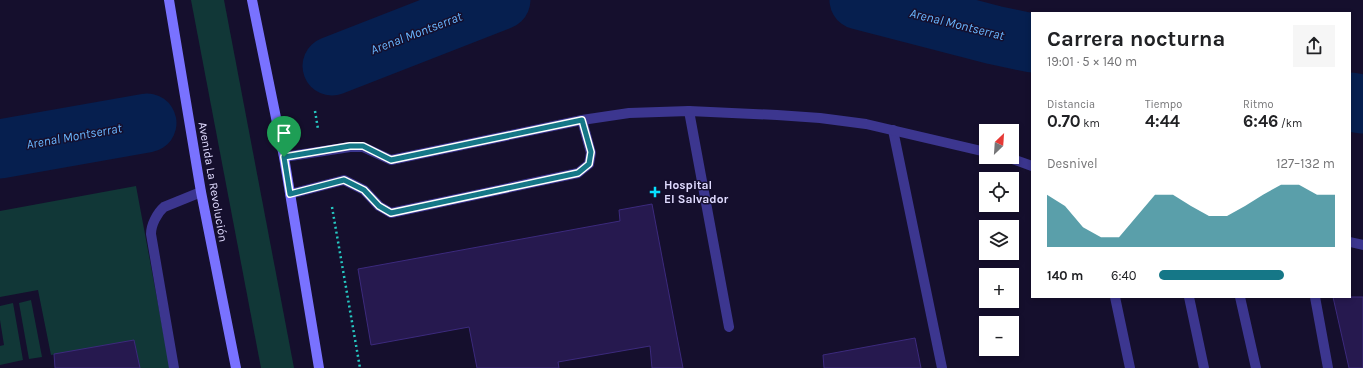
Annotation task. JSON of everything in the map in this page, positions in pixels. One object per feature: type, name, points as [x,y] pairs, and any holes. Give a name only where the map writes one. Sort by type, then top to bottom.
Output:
[{"type":"main road","name":"Avenida La Revolución","points":[[169,0],[201,192],[236,368]]},
{"type":"main road","points":[[252,0],[284,157],[319,368]]},
{"type":"lane","points":[[284,157],[350,146],[363,146],[391,160],[582,120],[629,113],[689,111],[820,118],[866,124],[979,150]]},
{"type":"lane","points":[[689,111],[729,328]]},
{"type":"lane","points":[[290,194],[344,180],[364,190],[379,206],[391,213],[578,173],[589,164],[591,152],[582,120]]},
{"type":"lane","points":[[893,130],[942,368]]},
{"type":"lane","points":[[1019,161],[1031,166]]},
{"type":"lane","points":[[174,368],[151,229],[160,210],[164,207],[201,192]]},
{"type":"lane","points":[[1351,242],[1363,245]]},
{"type":"lane","points":[[1115,298],[1130,368]]},
{"type":"lane","points":[[1188,298],[1204,368]]},
{"type":"lane","points":[[1240,298],[1256,368]]},
{"type":"lane","points":[[1315,298],[1328,368]]},
{"type":"path","points":[[315,111],[322,151]]},
{"type":"path","points":[[328,184],[360,368]]},
{"type":"green space","points":[[191,0],[224,0],[294,368],[261,368]]},
{"type":"green space","points":[[136,186],[170,368],[140,368],[134,340],[51,355],[38,290],[0,297],[0,211]]},
{"type":"green space","points":[[31,300],[42,357],[29,359],[19,303]]},
{"type":"green space","points":[[13,303],[23,360],[0,365],[0,346],[4,345],[0,320],[0,306]]},
{"type":"building","points":[[652,204],[683,368],[652,368],[650,346],[558,362],[559,368],[477,368],[469,327],[371,345],[358,269],[620,221],[619,210]]},
{"type":"building","points":[[1363,297],[1363,368],[1349,368],[1333,298]]},
{"type":"building","points":[[915,338],[921,368],[824,368],[823,355]]},
{"type":"building","points":[[134,340],[140,368],[55,368],[54,354]]},
{"type":"waterway","name":"Arenal Montserrat","points":[[332,66],[501,0]]},
{"type":"waterway","name":"Arenal Montserrat","points":[[859,0],[994,35],[1031,43]]},
{"type":"waterway","name":"Arenal Montserrat","points":[[1351,102],[1363,104]]},
{"type":"waterway","name":"Arenal Montserrat","points":[[0,149],[147,123]]},
{"type":"place","name":"Hospital El Salvador","points":[[655,192]]},
{"type":"route","points":[[582,120],[591,152],[589,164],[578,173],[391,213],[379,206],[364,190],[344,180],[290,194],[284,157],[350,146],[363,146],[391,160],[582,120]]}]
